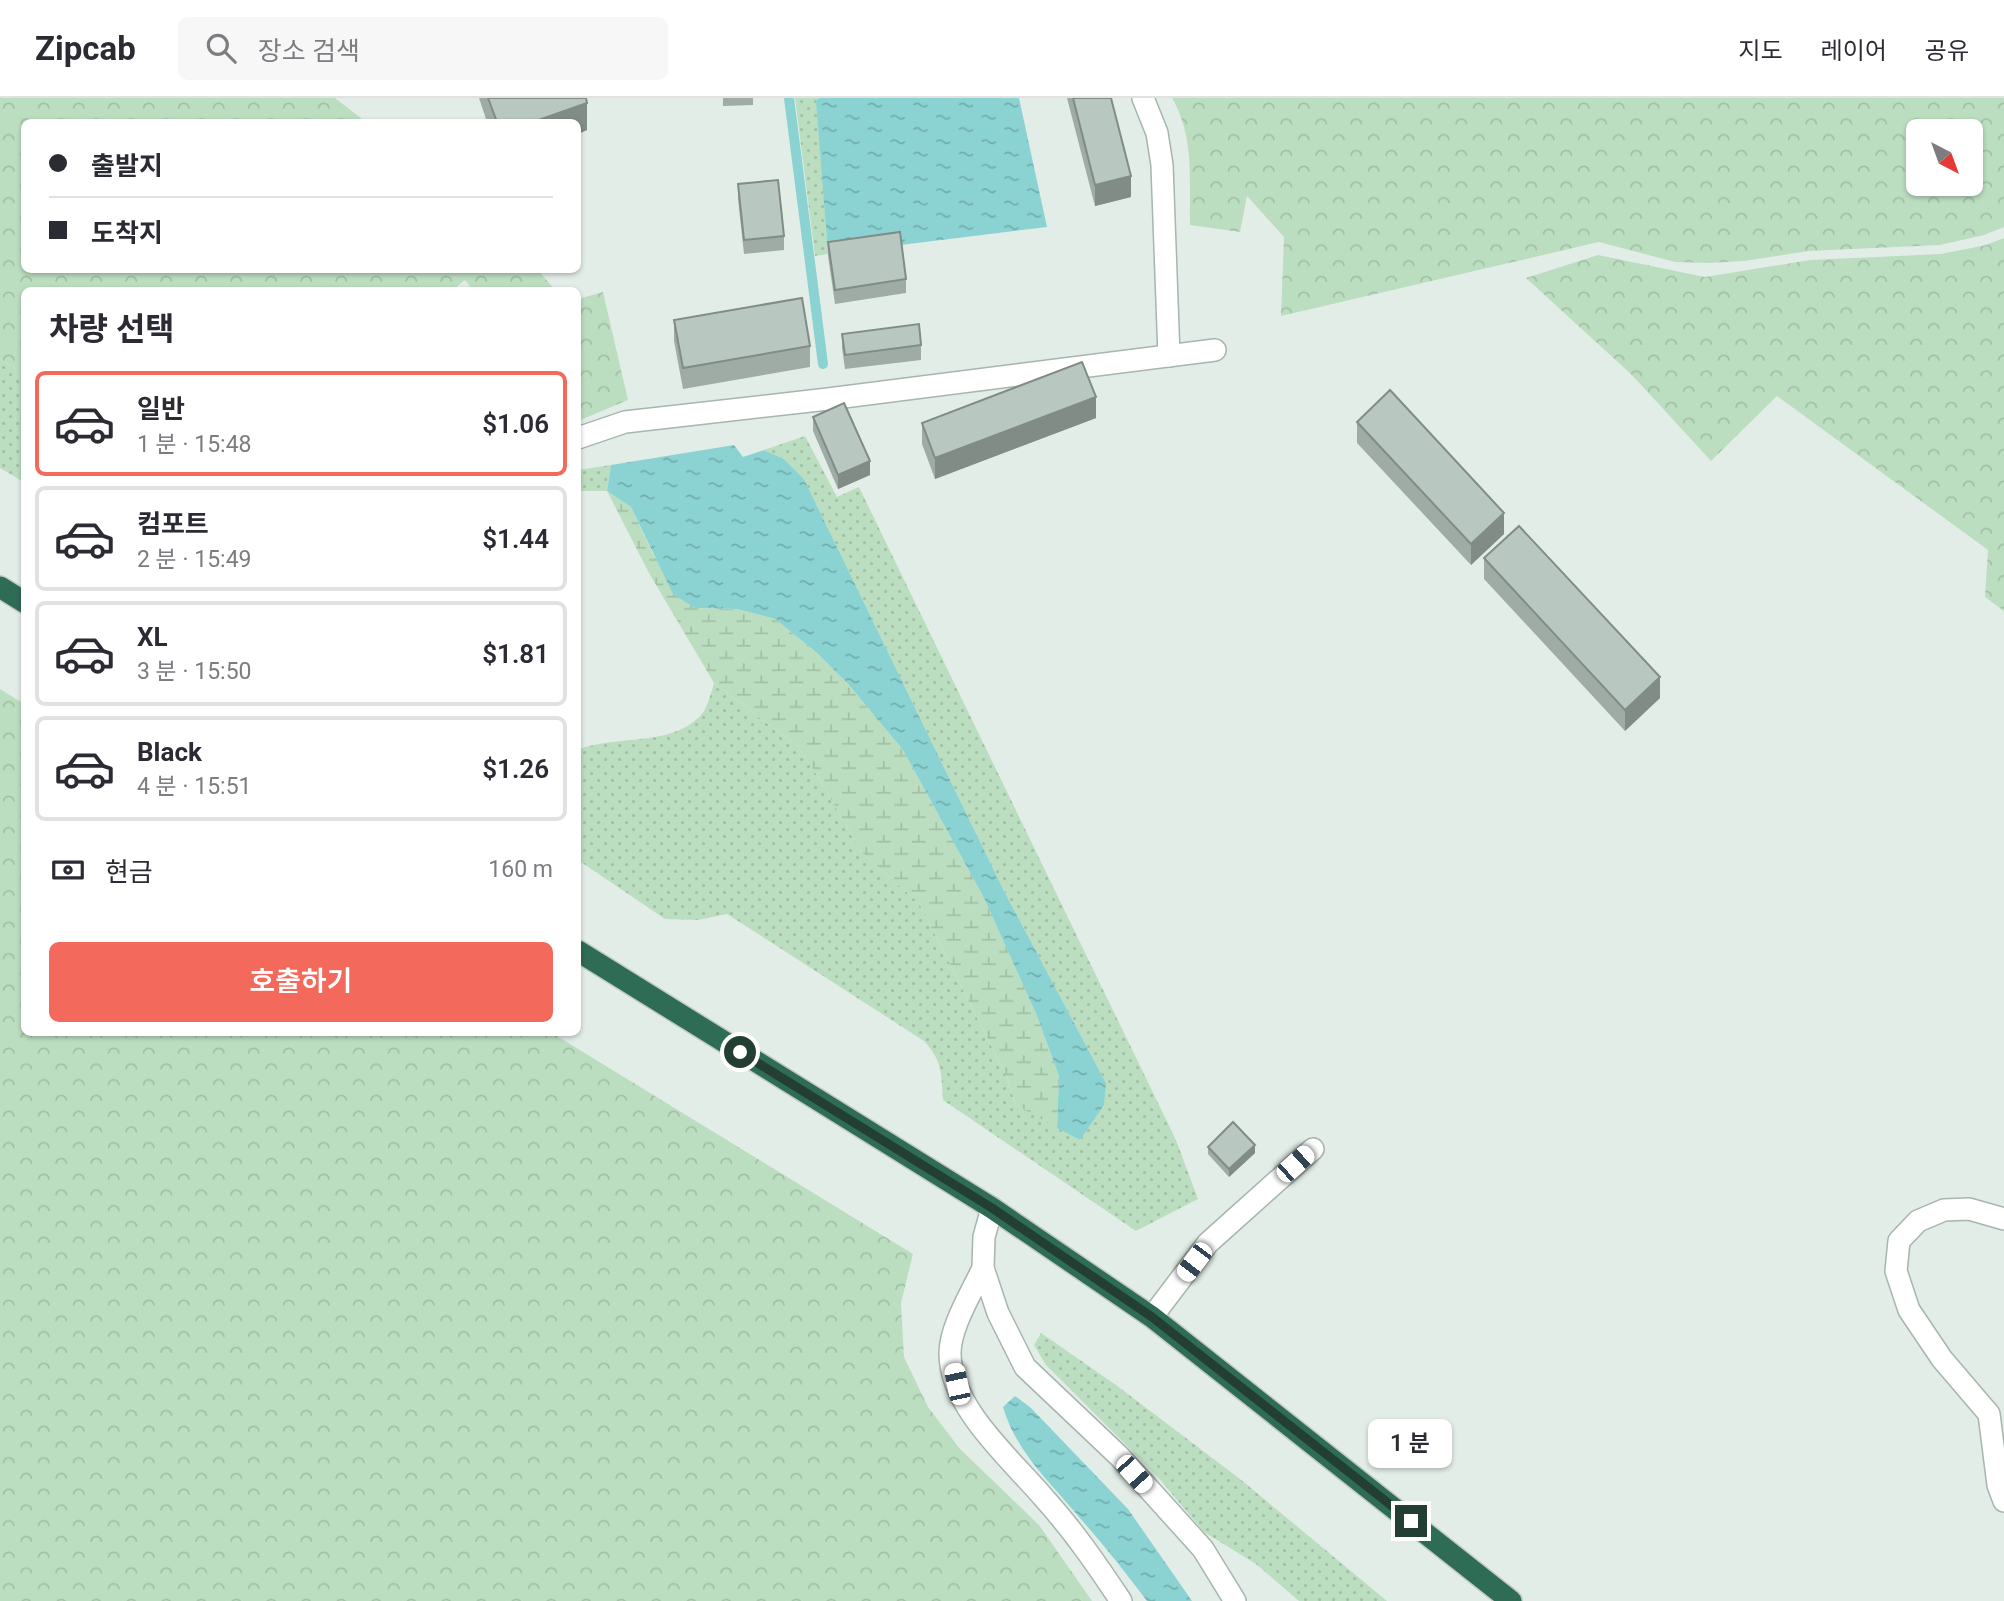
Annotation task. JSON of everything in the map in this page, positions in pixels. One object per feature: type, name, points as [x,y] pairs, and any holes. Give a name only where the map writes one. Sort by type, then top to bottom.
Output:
[{"type":"highway","points":[[0,588],[21,600]]},
{"type":"highway","points":[[581,953],[992,1208],[1152,1317],[1511,1601]]},
{"type":"street","points":[[1143,98],[1157,133],[1162,165],[1169,356]]},
{"type":"street","points":[[581,437],[625,422],[1215,350]]},
{"type":"street","points":[[1152,1317],[1208,1243],[1313,1149]]},
{"type":"street","points":[[992,1208],[984,1237],[982,1268],[956,1325],[950,1352],[957,1384],[981,1429],[1053,1508],[1121,1601]]},
{"type":"street","points":[[2004,1219],[1969,1209],[1956,1209],[1944,1210],[1918,1221],[1899,1241],[1896,1271],[1909,1310],[1942,1359],[1989,1414],[1998,1485],[2004,1501]]},
{"type":"street","points":[[982,1268],[998,1313],[1025,1367],[1119,1457],[1203,1549],[1235,1601]]},
{"type":"green space","points":[[0,98],[335,98],[362,119],[21,119],[21,273],[541,273],[552,287],[471,287],[465,280],[457,287],[21,287],[21,372],[0,359]]},
{"type":"green space","points":[[795,98],[819,98],[817,101],[828,254],[815,256]]},
{"type":"green space","points":[[1172,98],[2004,98],[2004,227],[1984,235],[1940,245],[1809,251],[1745,261],[1708,263],[1675,262],[1599,242],[1281,316],[1284,237],[1247,196],[1240,232],[1190,225],[1188,144]]},
{"type":"green space","points":[[2004,238],[2004,611],[1985,597],[1988,550],[1777,396],[1711,461],[1632,375],[1526,278],[1598,255],[1705,277],[1810,260],[1941,254],[1986,245]]},
{"type":"green space","points":[[603,292],[628,400],[581,420],[581,298]]},
{"type":"green space","points":[[0,359],[21,372],[21,480],[0,468]]},
{"type":"green space","points":[[805,436],[837,497],[859,487],[1176,1140],[1198,1199],[1136,1231],[943,1100],[938,1062],[924,1041],[727,914],[698,920],[665,919],[581,862],[581,749],[609,742],[660,736],[690,725],[702,714],[714,683],[797,746],[819,778],[861,852],[919,903],[1006,1075],[1016,1105],[1080,1140],[1106,1083],[1003,889],[804,479],[784,459],[764,450]]},
{"type":"green space","points":[[611,465],[607,491],[581,491],[581,470]]},
{"type":"green space","points":[[607,491],[631,507],[654,556],[695,608],[737,609],[775,619],[817,653],[848,684],[903,750],[984,898],[1037,1016],[1059,1076],[1057,1128],[1016,1105],[1006,1075],[919,903],[861,852],[819,778],[797,746],[714,683],[649,573]]},
{"type":"green space","points":[[0,689],[21,702],[21,1036],[557,1036],[913,1254],[901,1303],[904,1357],[928,1407],[960,1449],[1039,1525],[1092,1601],[0,1601]]},
{"type":"green space","points":[[1041,1333],[1116,1385],[1240,1479],[1387,1601],[1299,1601],[1256,1564],[1204,1532],[1157,1476],[1046,1365],[1034,1345]]},
{"type":"water","points":[[819,98],[1019,98],[1047,227],[828,254],[816,101]]},
{"type":"water","points":[[734,445],[743,457],[764,450],[784,459],[804,479],[1003,889],[1106,1083],[1104,1105],[1080,1140],[1057,1128],[1059,1076],[1037,1016],[984,898],[903,750],[848,684],[817,653],[775,619],[737,609],[695,608],[673,594],[631,507],[607,491],[611,465]]},
{"type":"water","points":[[1015,1396],[1030,1407],[1128,1509],[1192,1601],[1147,1601],[1025,1452],[1003,1407]]},
{"type":"building","points":[[488,98],[586,98],[587,103],[542,119],[496,119]]},
{"type":"building","points":[[1073,98],[1111,98],[1131,176],[1095,185]]},
{"type":"building","points":[[778,180],[784,236],[744,240],[738,184]]},
{"type":"building","points":[[900,232],[906,279],[835,290],[828,242]]},
{"type":"building","points":[[802,298],[810,346],[683,368],[674,320]]},
{"type":"building","points":[[919,324],[921,345],[845,355],[842,334]]},
{"type":"building","points":[[1082,362],[1096,397],[935,458],[922,423]]},
{"type":"building","points":[[1390,390],[1504,513],[1471,544],[1357,422]]},
{"type":"building","points":[[844,403],[870,461],[838,475],[813,417]]},
{"type":"building","points":[[1519,526],[1660,677],[1625,710],[1484,558]]},
{"type":"building","points":[[1233,1122],[1255,1145],[1229,1169],[1208,1147]]},
{"type":"waterway","points":[[789,98],[823,364]]},
{"type":"route","points":[[740,1052],[992,1208],[1152,1317],[1411,1521]]}]
